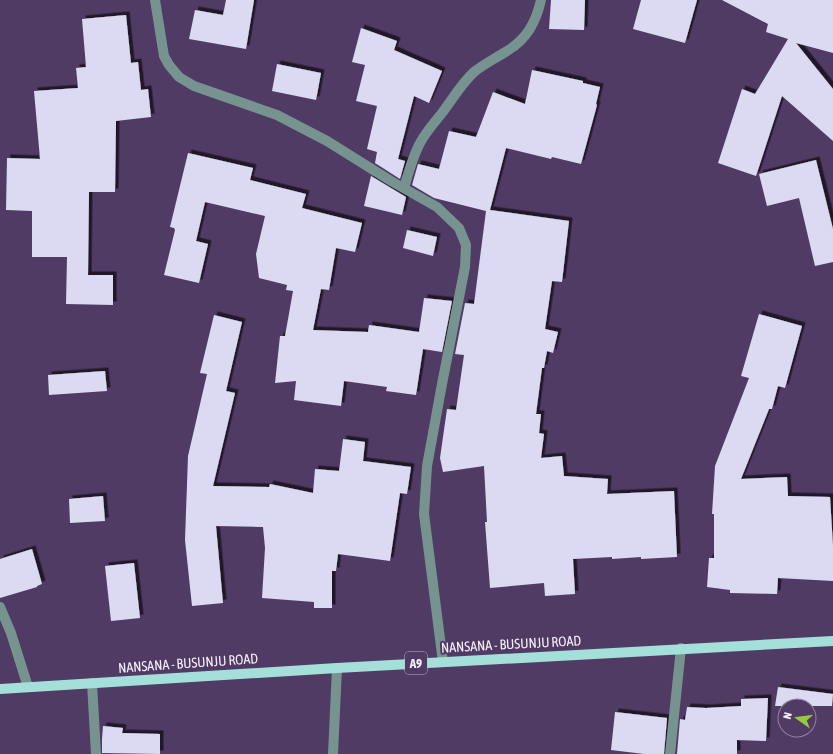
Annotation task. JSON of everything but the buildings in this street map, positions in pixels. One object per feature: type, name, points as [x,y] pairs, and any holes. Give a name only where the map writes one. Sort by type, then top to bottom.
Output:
[{"type":"main road","name":"NANSANA - BUSUNJU ROAD","points":[[0,689],[681,648],[833,641]]},
{"type":"street","points":[[155,0],[164,56],[179,77],[194,86],[277,115],[326,141],[437,207],[459,228],[466,245],[465,266],[442,384],[427,473],[424,514],[443,662]]},
{"type":"street","points":[[404,188],[419,143],[474,72],[490,60],[516,45],[525,37],[532,27],[539,10],[541,0]]},
{"type":"street","points":[[0,607],[11,634],[28,687]]},
{"type":"street","points":[[670,754],[681,648]]},
{"type":"street","points":[[333,754],[336,668]]},
{"type":"street","points":[[92,683],[96,754]]}]
